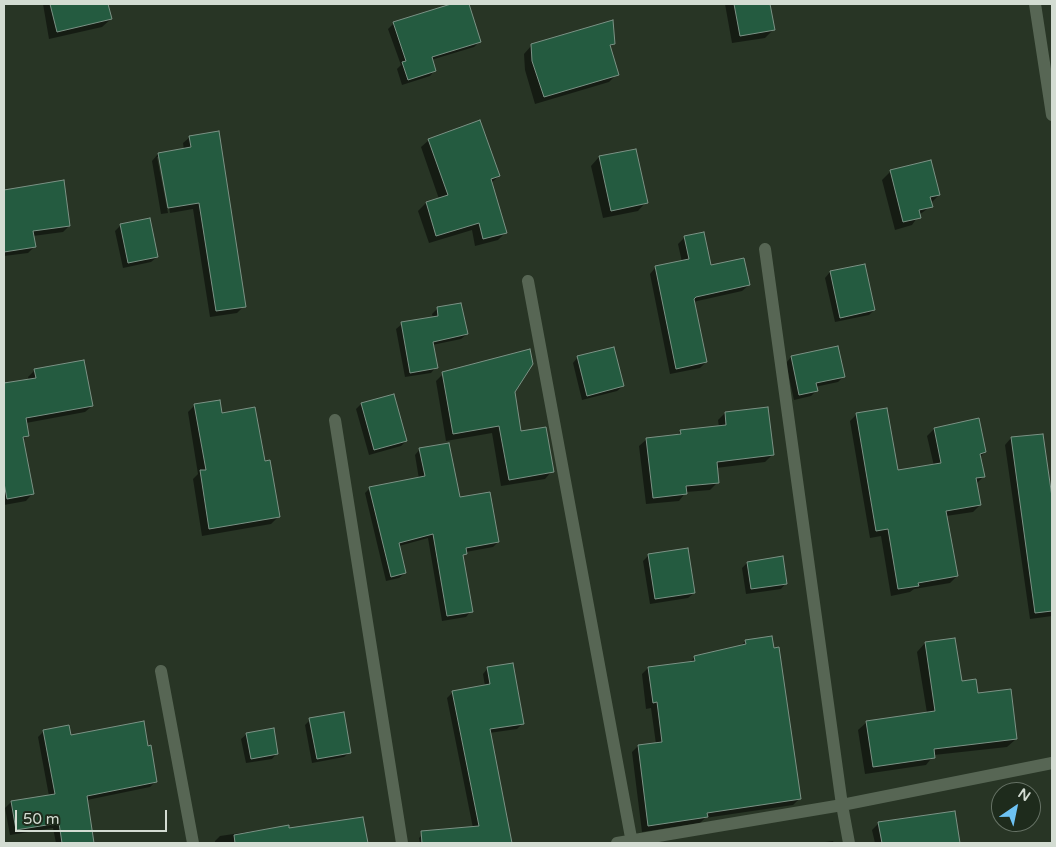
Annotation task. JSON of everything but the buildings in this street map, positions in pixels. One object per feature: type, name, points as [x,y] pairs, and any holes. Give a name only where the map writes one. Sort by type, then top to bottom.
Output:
[{"type":"street","points":[[1035,4],[1052,115]]},
{"type":"street","points":[[765,249],[842,805],[849,843]]},
{"type":"street","points":[[528,281],[632,842]]},
{"type":"street","points":[[335,420],[402,843]]},
{"type":"street","points":[[161,671],[193,843]]},
{"type":"street","points":[[617,843],[632,842],[842,805],[1052,763]]}]
